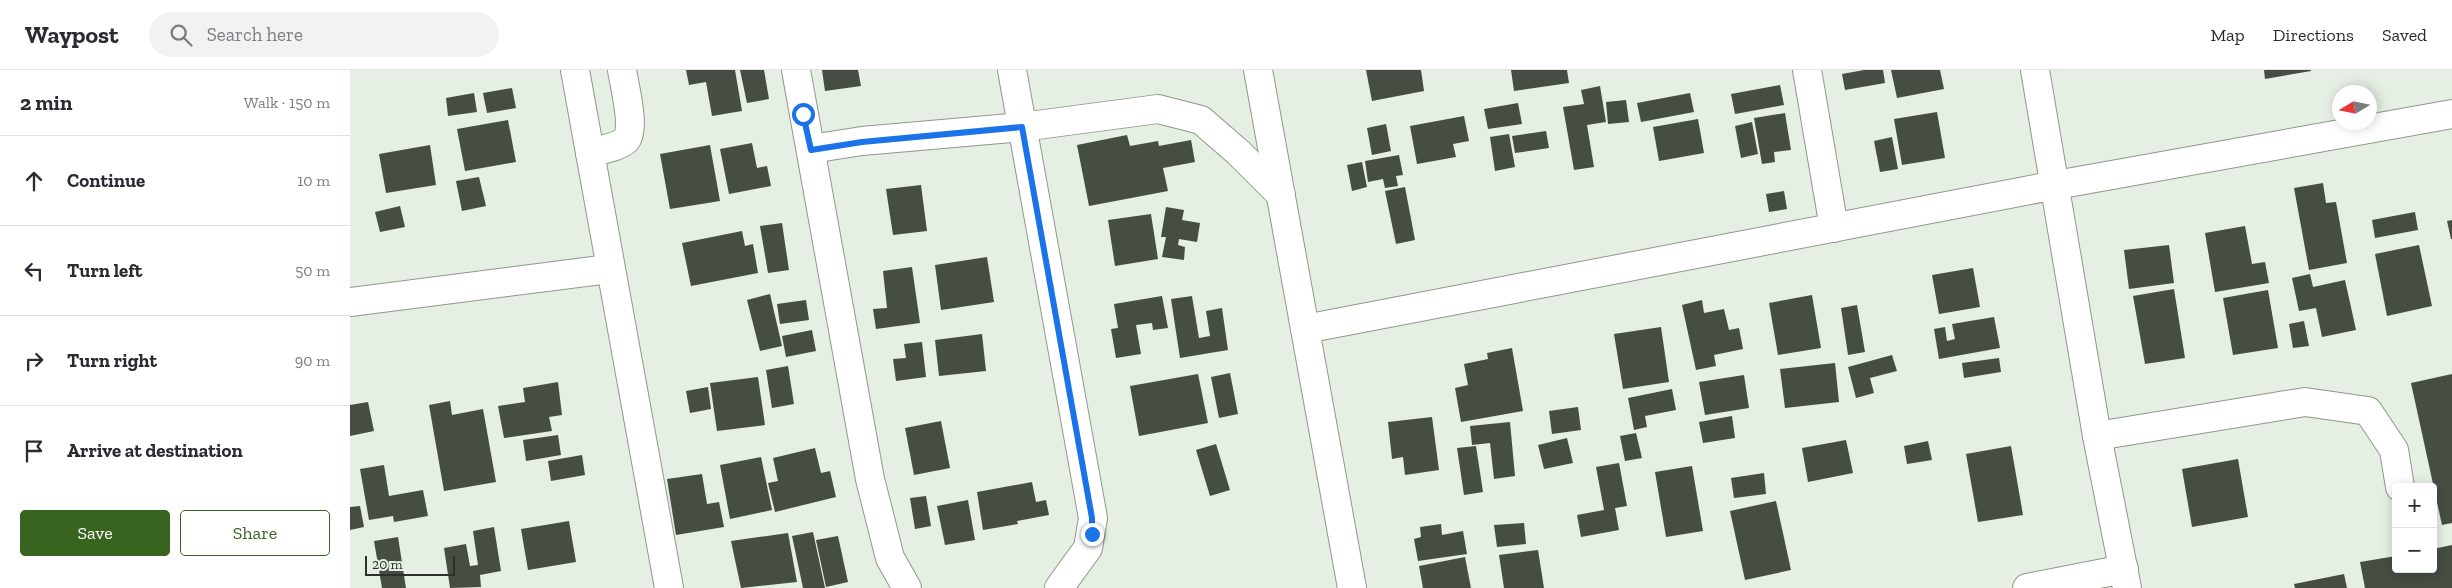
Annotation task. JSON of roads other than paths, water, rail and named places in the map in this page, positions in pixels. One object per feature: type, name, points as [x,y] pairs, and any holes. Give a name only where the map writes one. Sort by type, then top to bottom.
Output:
[{"type":"street","points":[[575,70],[669,588]]},
{"type":"street","points":[[590,153],[620,143],[626,140],[630,133],[630,121],[622,70]]},
{"type":"street","points":[[796,70],[870,479],[890,558],[907,588]]},
{"type":"street","points":[[1012,70],[1092,518],[1088,548],[1059,588]]},
{"type":"street","points":[[1258,70],[1352,588]]},
{"type":"street","points":[[1807,70],[1834,228]]},
{"type":"street","points":[[2027,588],[2126,578],[2096,436],[2056,185],[2035,70]]},
{"type":"street","points":[[811,150],[862,142],[1022,127],[1158,109],[1201,120],[1239,153],[1281,195]]},
{"type":"street","points":[[1305,329],[2056,185],[2452,114]]},
{"type":"street","points":[[350,302],[610,269]]},
{"type":"street","points":[[2096,436],[2305,402],[2368,412],[2394,450],[2399,483]]}]
